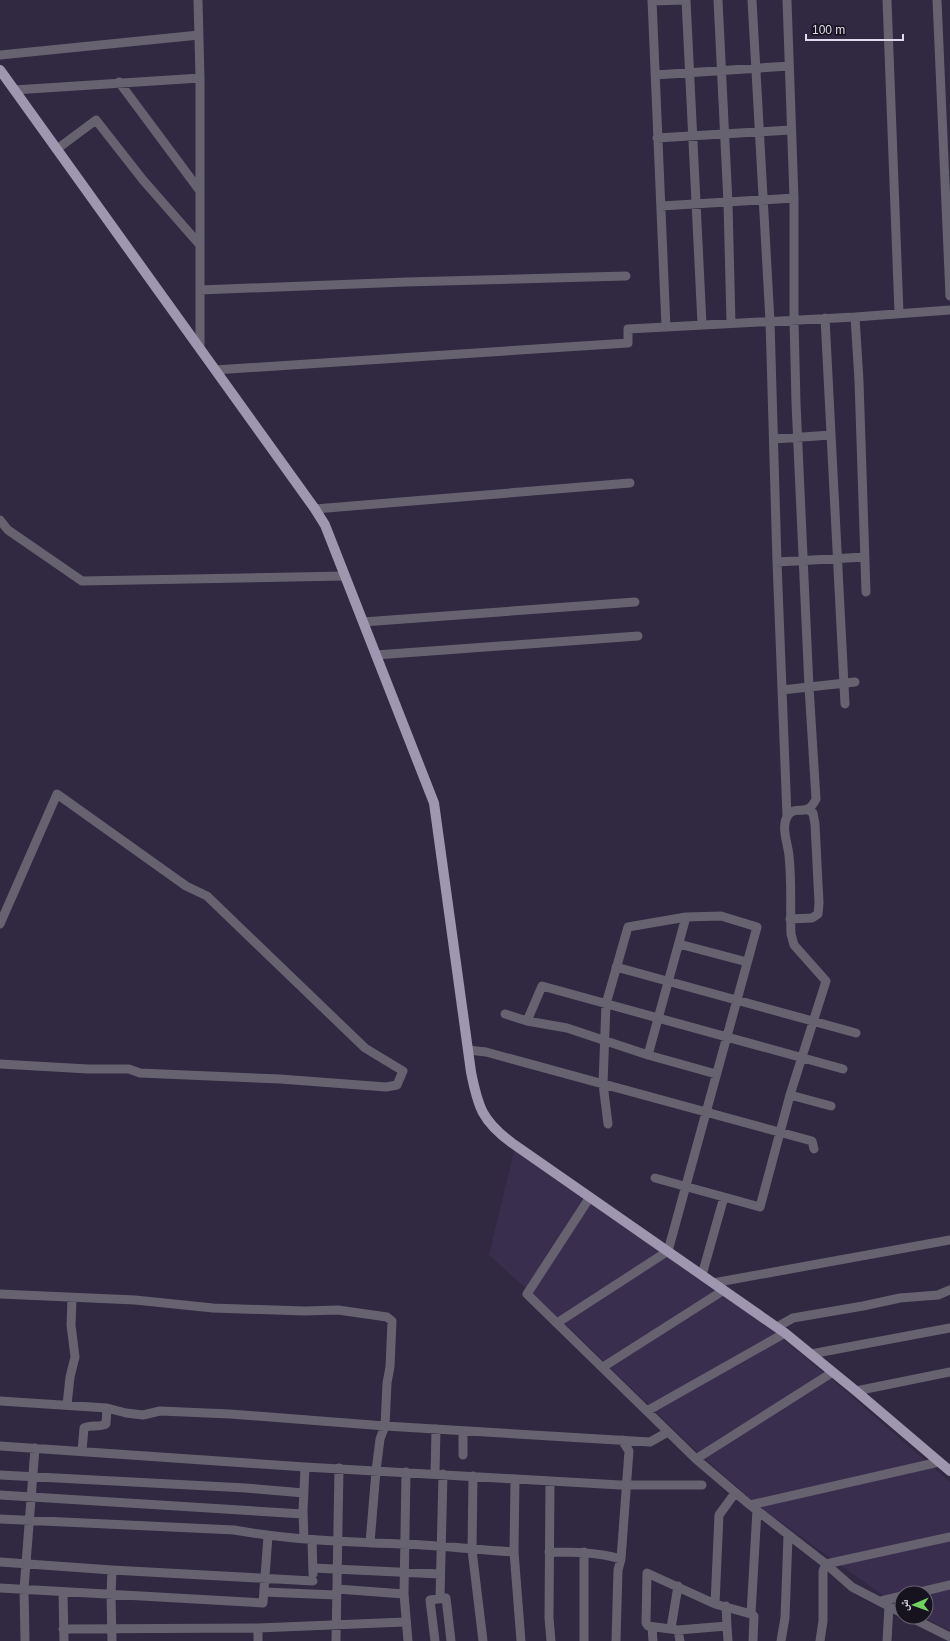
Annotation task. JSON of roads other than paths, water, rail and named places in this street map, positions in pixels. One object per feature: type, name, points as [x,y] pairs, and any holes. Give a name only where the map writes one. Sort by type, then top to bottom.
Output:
[{"type":"main road","points":[[0,70],[325,525],[434,803],[468,1050],[475,1091],[480,1108],[487,1120],[502,1136],[781,1330],[856,1391],[950,1471]]},
{"type":"street","points":[[198,0],[200,78],[200,348]]},
{"type":"street","points":[[666,327],[652,0],[686,0],[702,324]]},
{"type":"street","points":[[718,0],[728,203],[731,323]]},
{"type":"street","points":[[655,1178],[760,1207],[790,1095],[826,981],[794,945],[791,934],[789,856],[785,828],[787,816],[777,562],[770,321],[762,200],[760,132],[752,0]]},
{"type":"street","points":[[787,0],[794,198],[794,320],[798,437],[809,687],[816,799],[813,806],[808,810],[794,811],[787,816]]},
{"type":"street","points":[[887,0],[899,313]]},
{"type":"street","points":[[937,0],[950,296]]},
{"type":"street","points":[[0,55],[199,35]]},
{"type":"street","points":[[655,75],[789,66]]},
{"type":"street","points":[[14,90],[119,82],[200,78]]},
{"type":"street","points":[[119,82],[200,191]]},
{"type":"street","points":[[57,149],[96,120],[143,180],[200,245]]},
{"type":"street","points":[[657,138],[791,130]]},
{"type":"street","points":[[661,206],[794,198]]},
{"type":"street","points":[[200,290],[406,282],[626,276]]},
{"type":"street","points":[[215,370],[628,343],[628,329],[855,317],[950,310]]},
{"type":"street","points":[[855,317],[859,381],[866,592]]},
{"type":"street","points":[[825,318],[845,704]]},
{"type":"street","points":[[774,439],[831,435]]},
{"type":"street","points":[[315,509],[630,483]]},
{"type":"street","points":[[0,520],[8,530],[82,581],[345,576]]},
{"type":"street","points":[[777,562],[864,557]]},
{"type":"street","points":[[363,622],[635,602]]},
{"type":"street","points":[[376,655],[638,636]]},
{"type":"street","points":[[782,690],[855,682]]},
{"type":"street","points":[[0,924],[57,794],[186,886],[207,896],[365,1048],[403,1071],[397,1085],[386,1087],[280,1079],[140,1073],[129,1069],[88,1069],[0,1064]]},
{"type":"street","points":[[790,919],[812,918],[818,914],[819,903],[815,824],[813,813],[808,810]]},
{"type":"street","points":[[557,1323],[668,1251],[757,927],[721,916],[686,917],[628,927],[606,1004],[603,1084],[608,1124]]},
{"type":"street","points":[[648,1055],[686,917]]},
{"type":"street","points":[[679,944],[747,962]]},
{"type":"street","points":[[616,967],[856,1033]]},
{"type":"street","points":[[527,1020],[542,986],[842,1069]]},
{"type":"street","points":[[505,1014],[567,1028],[648,1055],[716,1074]]},
{"type":"street","points":[[468,1050],[486,1052],[812,1141],[814,1149]]},
{"type":"street","points":[[790,1095],[831,1106]]},
{"type":"street","points":[[702,1275],[724,1197]]},
{"type":"street","points":[[590,1198],[527,1294],[696,1459],[735,1493],[788,1536],[826,1564],[852,1587],[894,1609]]},
{"type":"street","points":[[713,1282],[950,1240]]},
{"type":"street","points":[[603,1367],[724,1290]]},
{"type":"street","points":[[647,1411],[781,1330],[793,1318],[900,1298],[938,1295],[950,1290]]},
{"type":"street","points":[[0,1294],[135,1300],[213,1308],[304,1311],[338,1310],[386,1317],[392,1321],[385,1426],[380,1439],[370,1543]]},
{"type":"street","points":[[67,1405],[70,1377],[76,1357],[71,1325],[72,1298]]},
{"type":"street","points":[[811,1354],[950,1328]]},
{"type":"street","points":[[696,1459],[833,1372]]},
{"type":"street","points":[[856,1391],[950,1372]]},
{"type":"street","points":[[0,1401],[106,1408],[143,1415],[160,1411],[230,1414],[385,1426],[650,1442],[668,1432]]},
{"type":"street","points":[[82,1452],[84,1428],[89,1425],[101,1426],[106,1424],[106,1408]]},
{"type":"street","points":[[436,1429],[439,1474],[440,1598]]},
{"type":"street","points":[[463,1431],[463,1455]]},
{"type":"street","points":[[616,1641],[618,1570],[621,1559],[629,1451],[622,1440]]},
{"type":"street","points":[[0,1446],[305,1467],[627,1485],[702,1485]]},
{"type":"street","points":[[25,1641],[24,1589],[35,1448]]},
{"type":"street","points":[[753,1508],[939,1462]]},
{"type":"street","points":[[305,1467],[303,1514],[313,1568],[312,1581],[314,1594]]},
{"type":"street","points":[[336,1641],[339,1468]]},
{"type":"street","points":[[406,1472],[404,1594],[408,1641]]},
{"type":"street","points":[[0,1475],[246,1488],[304,1493]]},
{"type":"street","points":[[474,1476],[472,1550],[483,1641]]},
{"type":"street","points":[[515,1478],[514,1552],[521,1641]]},
{"type":"street","points":[[550,1480],[549,1618],[551,1641]]},
{"type":"street","points":[[715,1604],[719,1515],[735,1493]]},
{"type":"street","points":[[0,1495],[303,1514]]},
{"type":"street","points":[[753,1508],[751,1614],[754,1616],[753,1641]]},
{"type":"street","points":[[0,1519],[234,1530],[268,1536],[338,1542],[405,1544],[514,1552]]},
{"type":"street","points":[[0,1588],[263,1603],[268,1536]]},
{"type":"street","points":[[781,1641],[785,1618],[788,1536]]},
{"type":"street","points":[[826,1564],[950,1537]]},
{"type":"street","points":[[549,1552],[584,1552],[605,1554],[621,1559]]},
{"type":"street","points":[[584,1552],[584,1641]]},
{"type":"street","points":[[0,1562],[26,1565],[312,1581]]},
{"type":"street","points":[[820,1641],[823,1621],[823,1571],[826,1564]]},
{"type":"street","points":[[313,1568],[440,1574]]},
{"type":"street","points":[[112,1570],[112,1641]]},
{"type":"street","points":[[727,1626],[675,1629],[648,1626],[646,1623],[647,1573],[715,1604],[751,1614]]},
{"type":"street","points":[[934,1589],[950,1585]]},
{"type":"street","points":[[678,1586],[675,1629],[680,1641]]},
{"type":"street","points":[[63,1592],[64,1641]]},
{"type":"street","points":[[264,1592],[314,1594],[336,1592],[404,1594]]},
{"type":"street","points":[[434,1641],[430,1600],[440,1598],[446,1598],[451,1641]]},
{"type":"street","points":[[881,1601],[894,1598]]},
{"type":"street","points":[[726,1606],[728,1641]]},
{"type":"street","points":[[887,1641],[889,1606]]},
{"type":"street","points":[[63,1629],[258,1628],[406,1622]]},
{"type":"street","points":[[926,1625],[950,1637]]},
{"type":"street","points":[[652,1627],[654,1641]]},
{"type":"street","points":[[258,1628],[258,1641]]}]
